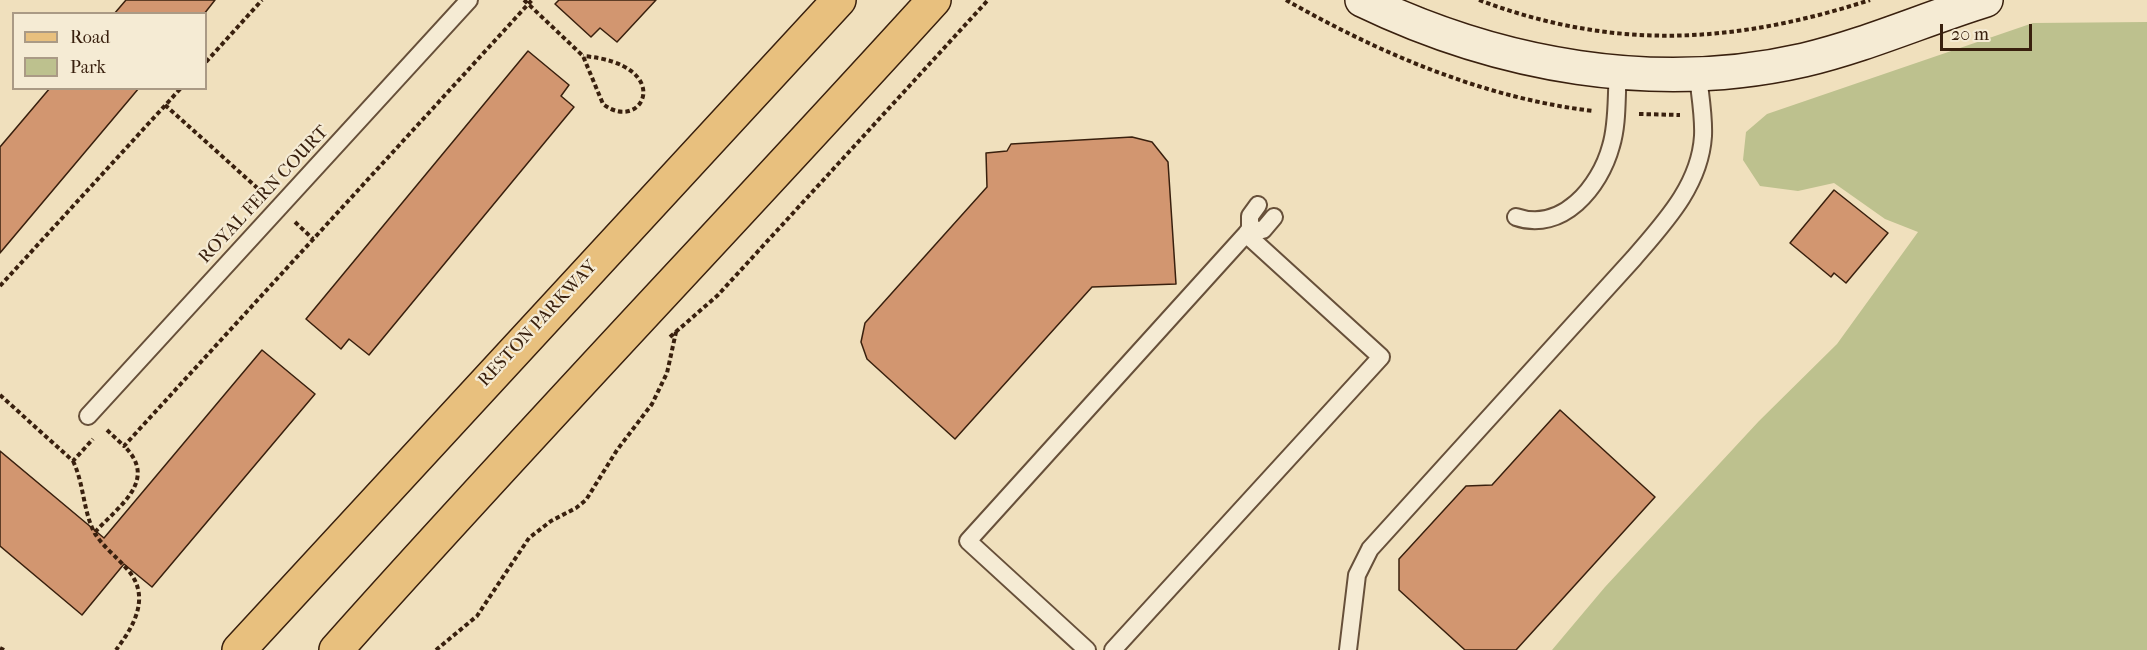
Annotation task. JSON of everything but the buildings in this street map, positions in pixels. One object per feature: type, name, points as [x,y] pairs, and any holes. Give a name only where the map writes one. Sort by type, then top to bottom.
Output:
[{"type":"main road","name":"RESTON PARKWAY","points":[[239,650],[839,0]]},
{"type":"main road","points":[[336,650],[540,423],[733,220],[934,0]]},
{"type":"street","points":[[1362,0],[1417,25],[1470,44],[1537,60],[1618,73],[1698,76],[1770,67],[1817,57],[1865,43],[1986,0]]},
{"type":"lane","name":"ROYAL FERN COURT","points":[[88,416],[470,0]]},
{"type":"lane","points":[[1516,217],[1531,222],[1557,218],[1571,208],[1592,184],[1606,161],[1612,142],[1618,73]]},
{"type":"lane","points":[[1348,650],[1357,575],[1370,549],[1634,258],[1671,215],[1688,188],[1699,160],[1703,135],[1698,76]]},
{"type":"lane","points":[[1087,650],[968,541],[1248,231],[1250,216],[1258,206]]},
{"type":"lane","points":[[1248,231],[1263,230],[1274,217]]},
{"type":"lane","points":[[1113,650],[1381,357],[1248,231]]},
{"type":"path","points":[[207,61],[262,0]]},
{"type":"path","points":[[436,650],[477,616],[529,538],[551,521],[586,500],[616,450],[652,404],[667,373],[676,332],[718,295],[988,0]]},
{"type":"path","points":[[1479,0],[1534,19],[1574,28],[1646,36],[1688,36],[1763,29],[1870,0]]},
{"type":"path","points":[[165,105],[314,239],[528,1],[583,56],[603,104],[612,111],[620,113],[630,112],[637,107],[644,91],[642,82],[636,74],[627,66],[614,61],[583,56]]},
{"type":"path","points":[[0,286],[179,90]]},
{"type":"path","points":[[95,532],[136,485],[139,468],[133,455],[124,446]]},
{"type":"path","points":[[73,461],[82,482],[89,521],[95,532],[129,571],[138,588],[138,614],[116,650]]},
{"type":"path","points":[[0,648],[4,650]]},
{"type":"green space","points":[[2147,22],[2147,650],[1552,650],[1605,587],[1759,421],[1837,344],[1918,232],[1885,219],[1834,183],[1798,191],[1760,186],[1743,160],[1746,132],[1767,114],[2033,23]]}]
